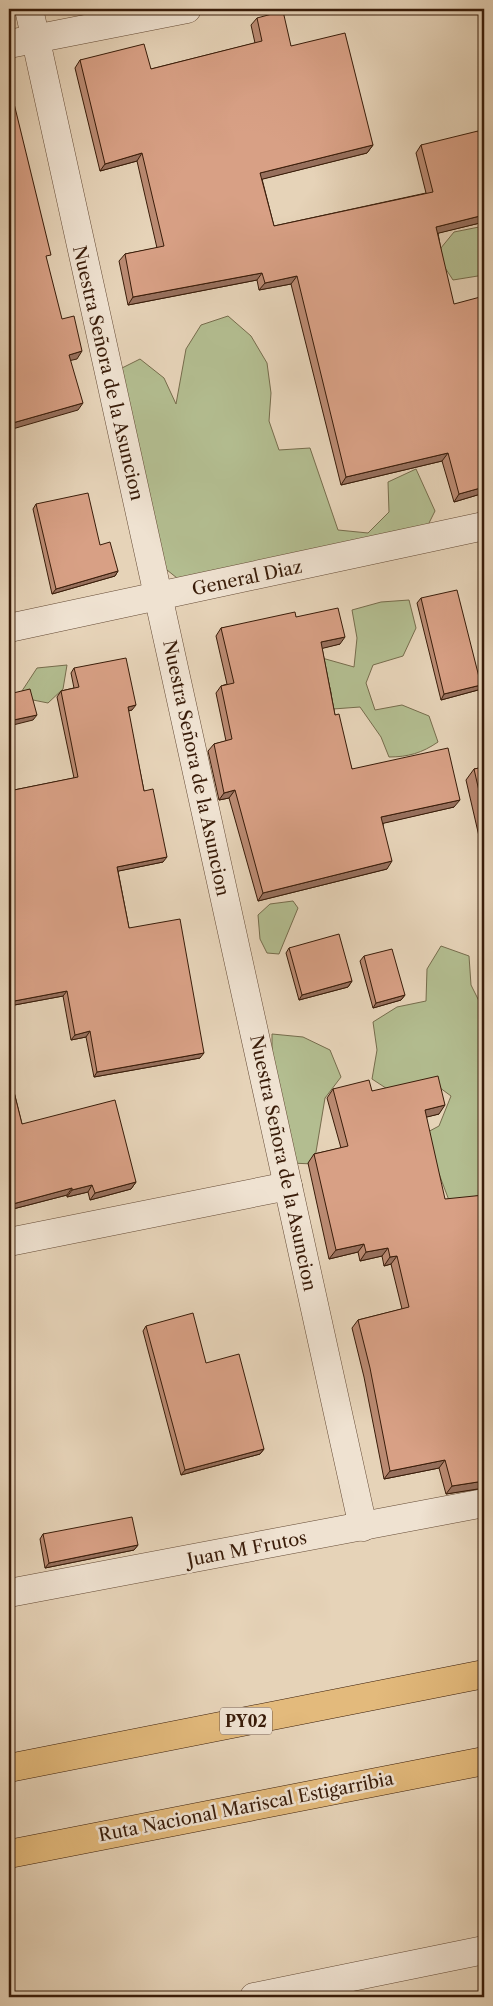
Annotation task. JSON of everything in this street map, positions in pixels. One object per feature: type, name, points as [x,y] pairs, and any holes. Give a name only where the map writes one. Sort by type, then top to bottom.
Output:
[{"type":"highway","name":"PY02","points":[[9,1768],[484,1674]]},
{"type":"highway","name":"Ruta Nacional Mariscal Estigarribia","points":[[9,1854],[484,1761]]},
{"type":"street","name":"Nuestra Señora de la Asuncion","points":[[28,9],[22,42],[158,597],[363,1527]]},
{"type":"street","points":[[22,42],[187,9]]},
{"type":"street","name":"General Diaz","points":[[9,628],[484,526]]},
{"type":"street","points":[[9,1242],[288,1186]]},
{"type":"street","name":"Juan M Frutos","points":[[9,1593],[484,1503]]},
{"type":"street","points":[[254,1997],[484,1950]]},
{"type":"green space","points":[[484,226],[484,275],[453,280],[436,254],[454,232]]},
{"type":"green space","points":[[228,316],[251,336],[267,363],[271,393],[269,421],[279,450],[310,448],[338,530],[368,533],[389,512],[388,482],[416,469],[435,511],[422,537],[182,582],[162,566],[112,373],[140,359],[164,378],[176,404],[186,349],[201,325]]},
{"type":"green space","points":[[409,600],[416,628],[403,656],[373,665],[366,683],[375,710],[402,705],[429,716],[438,742],[415,754],[389,757],[381,737],[360,707],[333,709],[331,692],[322,658],[354,667],[357,638],[352,610],[381,602]]},
{"type":"green space","points":[[67,665],[63,689],[48,703],[18,697],[37,668]]},
{"type":"green space","points":[[293,901],[298,908],[279,954],[267,953],[260,939],[258,915],[270,904]]},
{"type":"green space","points":[[441,946],[469,956],[471,985],[484,1011],[484,1194],[450,1203],[424,1134],[439,1126],[451,1096],[432,1082],[392,1092],[372,1079],[377,1050],[373,1022],[397,1007],[426,1001],[427,969]]},
{"type":"green space","points":[[272,1034],[303,1037],[330,1050],[341,1077],[325,1098],[314,1164],[290,1163],[272,1066]]},
{"type":"building","points":[[283,11],[291,46],[345,33],[373,145],[260,173],[274,226],[433,192],[421,145],[478,131],[484,153],[484,215],[436,227],[454,304],[484,296],[484,487],[459,494],[448,453],[346,477],[297,276],[265,283],[262,273],[133,297],[125,254],[164,246],[142,153],[105,164],[80,60],[144,44],[151,69],[262,41],[257,18]]},
{"type":"building","points":[[9,83],[51,255],[46,256],[62,319],[74,316],[82,351],[69,355],[83,403],[9,424]]},
{"type":"building","points":[[88,493],[100,545],[110,542],[118,571],[56,589],[36,504]]},
{"type":"building","points":[[457,590],[481,685],[444,694],[421,598]]},
{"type":"building","points":[[338,608],[345,637],[321,642],[335,715],[339,714],[352,769],[448,748],[460,800],[381,817],[392,861],[263,893],[235,790],[224,793],[214,744],[232,739],[221,686],[234,683],[221,628],[295,612],[296,617]]},
{"type":"building","points":[[126,658],[136,705],[128,707],[144,791],[153,789],[167,857],[117,867],[129,928],[180,919],[204,1053],[97,1072],[90,1031],[75,1035],[67,991],[9,1002],[9,791],[78,777],[61,691],[79,687],[74,668]]},
{"type":"building","points":[[30,689],[37,715],[9,721],[9,694]]},
{"type":"building","points":[[484,767],[484,813],[474,769]]},
{"type":"building","points":[[339,934],[352,981],[302,995],[289,948]]},
{"type":"building","points":[[392,949],[405,995],[376,1003],[364,956]]},
{"type":"building","points":[[9,1072],[22,1124],[115,1100],[136,1182],[95,1193],[92,1185],[72,1190],[72,1188],[9,1205]]},
{"type":"building","points":[[438,1076],[445,1105],[425,1110],[445,1199],[484,1195],[484,1481],[452,1486],[445,1460],[390,1471],[370,1368],[358,1320],[409,1307],[397,1256],[390,1257],[388,1248],[366,1252],[364,1244],[336,1250],[314,1154],[348,1146],[333,1089],[369,1080],[372,1091]]},
{"type":"building","points":[[193,1313],[206,1363],[239,1354],[264,1449],[185,1470],[146,1326]]},
{"type":"building","points":[[132,1517],[138,1545],[49,1563],[43,1534]]}]
